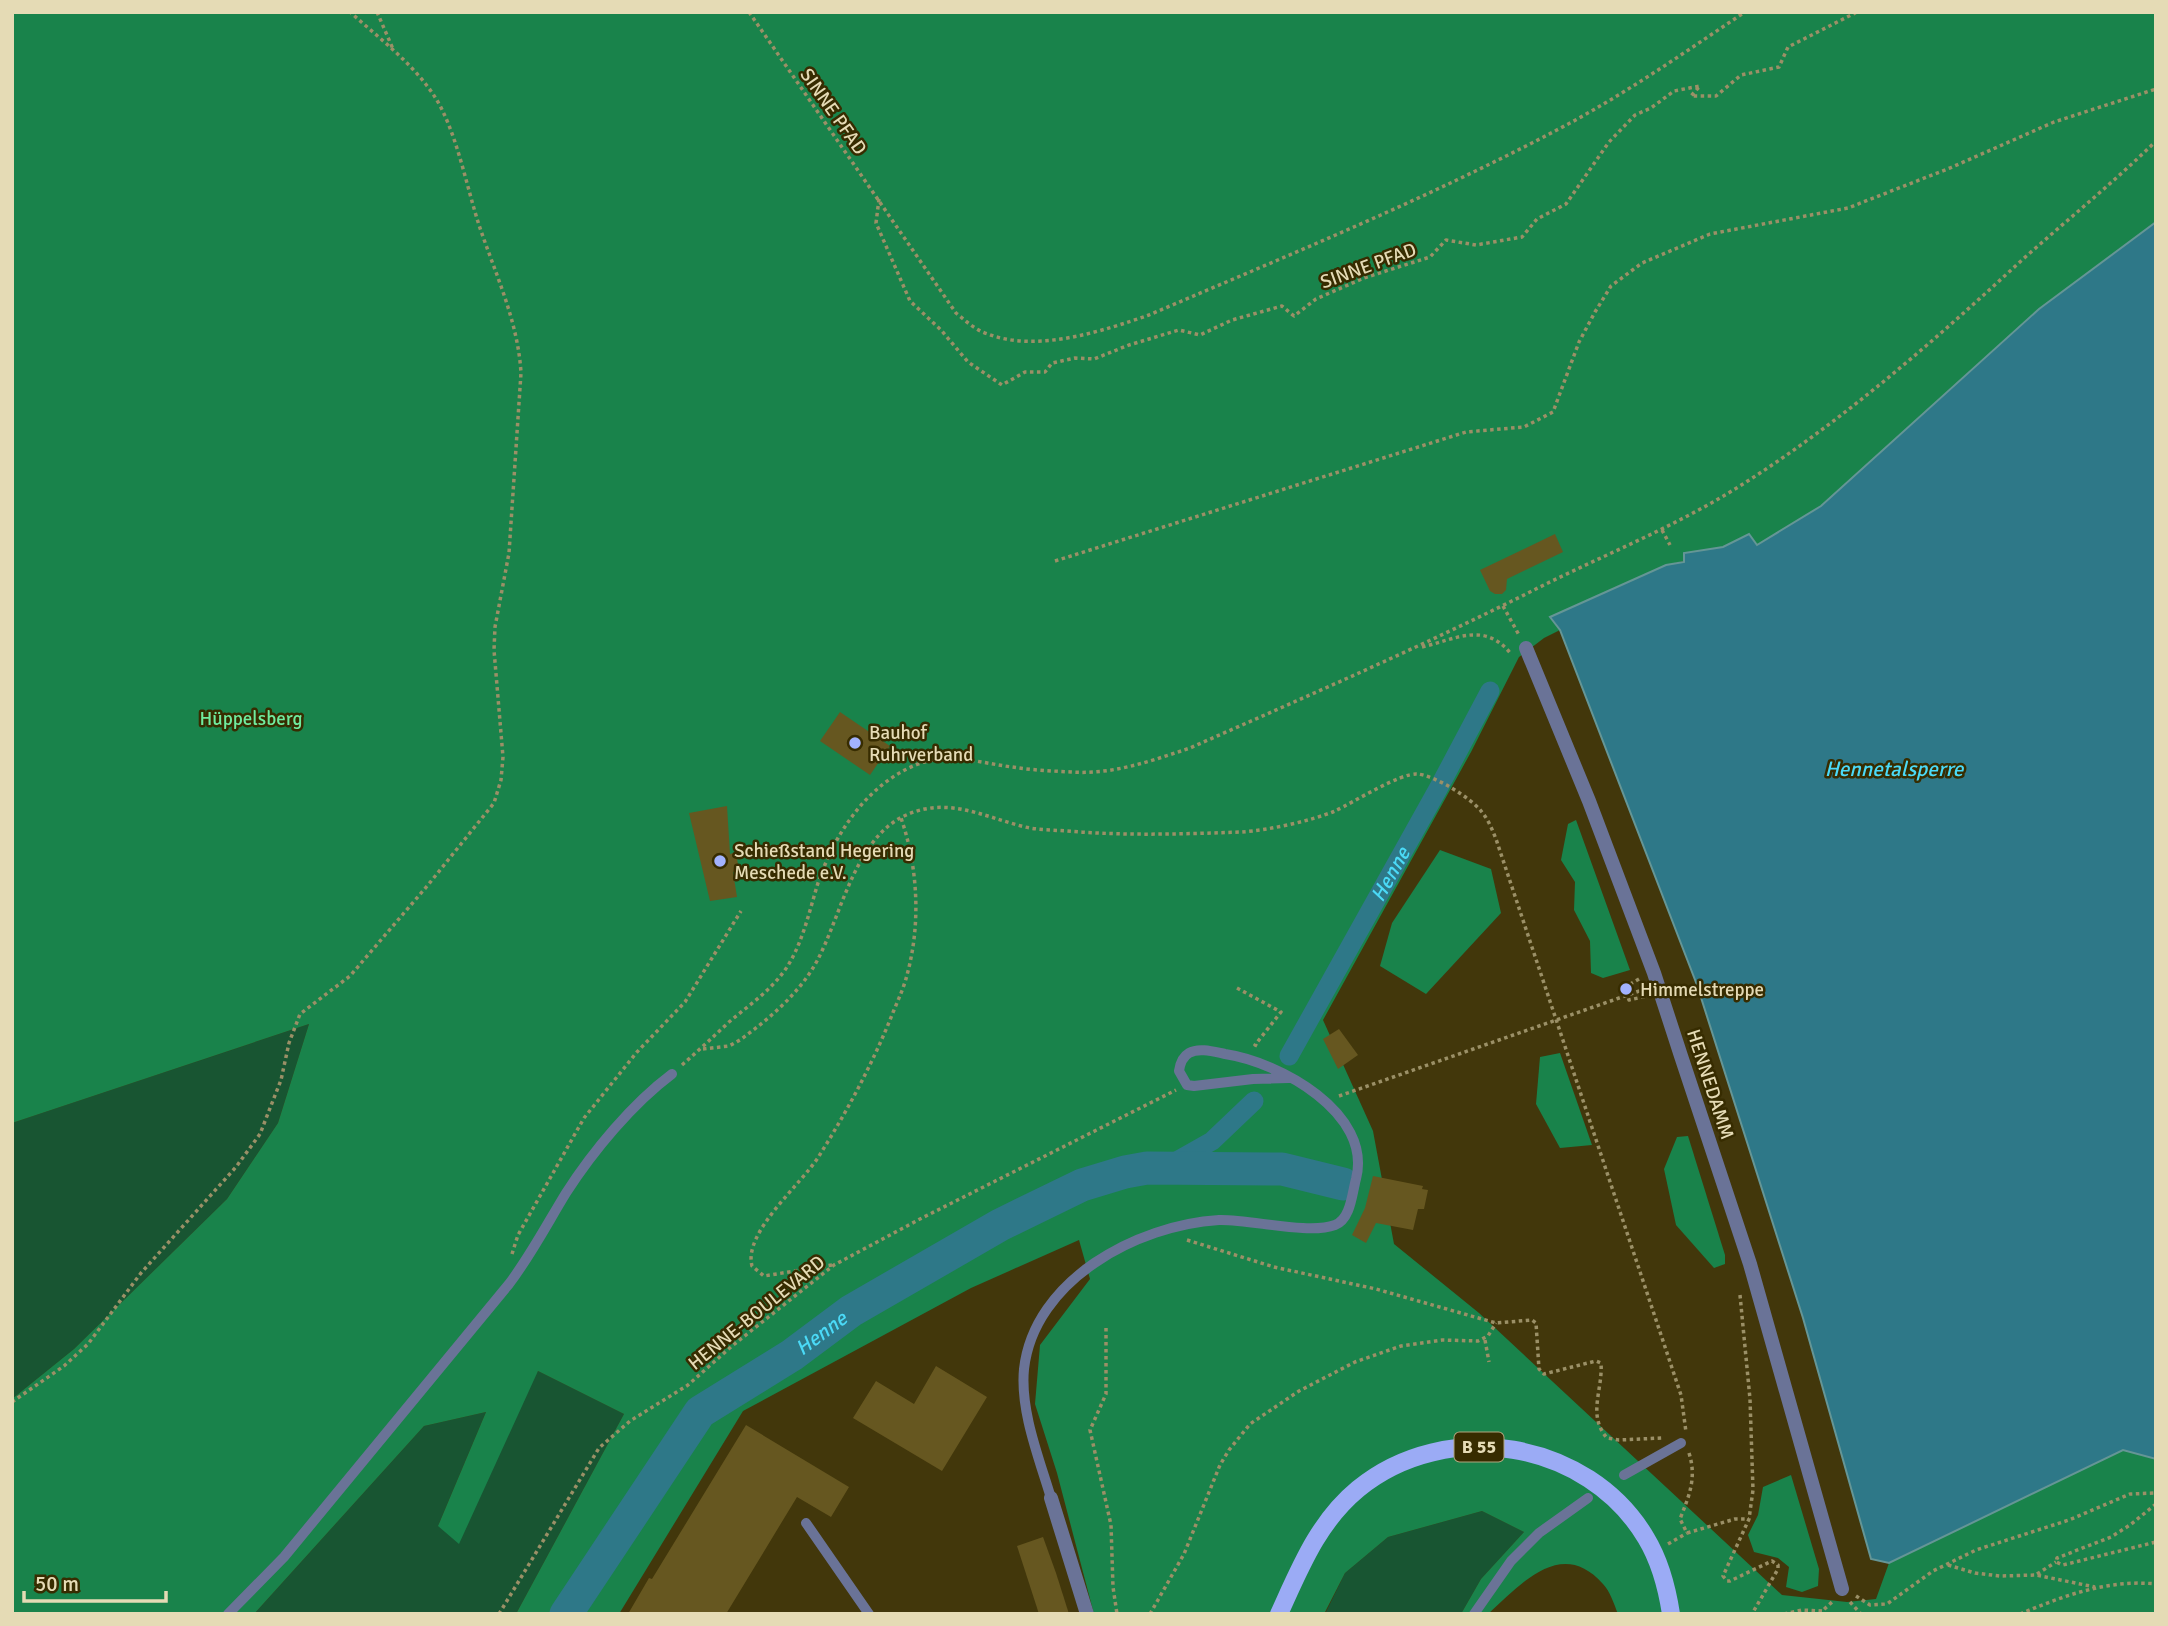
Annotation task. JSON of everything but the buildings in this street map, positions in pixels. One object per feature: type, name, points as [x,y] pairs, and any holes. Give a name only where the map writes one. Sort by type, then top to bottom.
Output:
[{"type":"main road","name":"B 55","points":[[1279,1614],[1311,1546],[1330,1517],[1348,1498],[1397,1464],[1436,1451],[1463,1447],[1496,1447],[1535,1454],[1577,1471],[1599,1485],[1620,1505],[1646,1538],[1660,1570],[1671,1614]]},
{"type":"street","name":"HENNEDAMM","points":[[1526,648],[1589,801],[1654,973],[1749,1265],[1842,1589]]},
{"type":"street","points":[[1051,1498],[1087,1614]]},
{"type":"lane","points":[[1051,1498],[1031,1428],[1024,1388],[1024,1368],[1034,1334],[1054,1300],[1089,1265],[1140,1239],[1174,1228],[1224,1220],[1328,1227],[1340,1223],[1348,1209],[1359,1168],[1355,1144],[1341,1117],[1319,1096],[1289,1079],[1278,1069],[1254,1060],[1210,1051],[1195,1051],[1182,1059],[1180,1066],[1180,1076],[1186,1085],[1205,1086],[1253,1079],[1289,1079]]},
{"type":"lane","points":[[228,1614],[300,1538],[509,1284],[539,1241],[566,1194],[619,1125],[651,1090],[672,1074]]},
{"type":"lane","points":[[1624,1475],[1681,1443]]},
{"type":"lane","points":[[1474,1614],[1511,1561],[1539,1533],[1588,1498]]},
{"type":"lane","points":[[806,1523],[869,1614]]},
{"type":"path","points":[[12,1402],[64,1366],[88,1344],[141,1273],[236,1167],[260,1134],[281,1080],[289,1043],[300,1014],[350,976],[494,803],[501,780],[503,757],[494,650],[495,627],[509,553],[521,373],[519,352],[513,324],[447,120],[435,96],[416,70],[350,12]]},
{"type":"path","points":[[377,12],[394,51]]},
{"type":"path","name":"SINNE PFAD","points":[[749,12],[879,199],[876,223],[910,301],[941,330],[968,362],[1002,385],[1025,372],[1045,372],[1052,363],[1075,358],[1094,359],[1179,330],[1200,335],[1232,320],[1282,306],[1294,316],[1316,299],[1364,278],[1430,257],[1446,240],[1476,246],[1522,237],[1537,219],[1566,204],[1609,142],[1635,116],[1674,91],[1700,86],[1691,96],[1716,96],[1741,75],[1779,67],[1788,47],[1857,12]]},
{"type":"path","points":[[879,199],[956,313],[974,328],[989,335],[1012,340],[1055,339],[1111,328],[1197,295],[1480,169],[1644,80],[1745,12]]},
{"type":"path","points":[[1055,561],[1466,432],[1508,430],[1539,420],[1553,412],[1579,342],[1611,286],[1642,263],[1710,234],[1848,208],[1950,168],[2053,122],[2156,89]]},
{"type":"path","points":[[672,1074],[768,990],[785,970],[797,949],[819,881],[844,828],[864,801],[893,777],[918,765],[955,758],[1073,773],[1146,763],[1190,748],[1413,649],[1662,530],[1742,485],[1858,403],[1967,312],[2156,141]]},
{"type":"path","points":[[1662,530],[1670,545]]},
{"type":"path","points":[[1503,606],[1526,648]]},
{"type":"path","points":[[1413,649],[1481,635],[1496,639],[1515,661]]},
{"type":"path","points":[[700,1049],[729,1046],[740,1040],[800,988],[821,952],[858,865],[878,835],[901,818],[926,808],[943,806],[972,811],[1027,827],[1070,831],[1155,834],[1246,831],[1333,812],[1402,777],[1417,774],[1431,779],[1480,808],[1490,825],[1681,1395],[1686,1433],[1681,1443]]},
{"type":"path","points":[[834,1265],[764,1276],[752,1266],[752,1249],[758,1232],[806,1174],[847,1107],[878,1051],[907,977],[914,945],[914,871],[910,845],[901,818]]},
{"type":"path","points":[[518,1235],[584,1118],[637,1052],[685,1002],[741,911]]},
{"type":"path","points":[[1643,977],[1626,985],[1625,989],[1631,1001],[1649,995]]},
{"type":"path","points":[[1237,988],[1281,1012],[1255,1045],[1261,1047],[1254,1060]]},
{"type":"path","points":[[1341,1096],[1644,989]]},
{"type":"path","name":"HENNE-BOULEVARD","points":[[499,1614],[600,1448],[630,1421],[688,1385],[732,1346],[834,1265],[1186,1085]]},
{"type":"path","points":[[1174,1228],[1184,1239],[1274,1267],[1376,1289],[1496,1323],[1534,1321],[1539,1369],[1544,1374],[1596,1361],[1601,1363],[1597,1421],[1607,1438],[1619,1440],[1661,1437],[1681,1443],[1688,1450],[1692,1466],[1689,1499],[1680,1519],[1687,1533]]},
{"type":"path","points":[[1749,1265],[1742,1277],[1740,1296],[1754,1472],[1749,1520],[1723,1576],[1730,1581],[1764,1563],[1772,1561],[1778,1565],[1752,1614]]},
{"type":"path","points":[[1150,1614],[1184,1554],[1220,1465],[1228,1450],[1250,1424],[1299,1391],[1372,1355],[1442,1340],[1478,1341],[1484,1339],[1496,1323]]},
{"type":"path","points":[[1106,1328],[1106,1394],[1090,1430],[1111,1525],[1113,1587],[1117,1614]]},
{"type":"path","points":[[1484,1339],[1489,1362]]},
{"type":"path","points":[[1842,1589],[1870,1605],[1881,1606],[1893,1601],[1946,1564],[1976,1550],[2068,1520],[2130,1494],[2156,1493]]},
{"type":"path","points":[[2036,1575],[2056,1562],[2057,1558],[2111,1537],[2156,1504]]},
{"type":"path","points":[[1666,1545],[1687,1533],[1735,1520],[1749,1520]]},
{"type":"path","points":[[1661,1535],[1670,1553]]},
{"type":"path","points":[[2056,1562],[2063,1565],[2156,1542]]},
{"type":"path","points":[[1946,1564],[1975,1573],[2000,1576],[2036,1575],[2095,1587]]},
{"type":"path","points":[[2020,1614],[2095,1587],[2156,1584]]},
{"type":"path","points":[[1784,1614],[1820,1612]]},
{"type":"green space","name":"Hüppelsberg","points":[[12,12],[2156,12],[2156,222],[2039,309],[1821,506],[1757,545],[1749,535],[1723,547],[1685,553],[1684,561],[1666,565],[1550,617],[1560,630],[1544,638],[1519,657],[1471,752],[1323,1020],[1373,1131],[1394,1244],[1479,1313],[1782,1595],[1847,1602],[1876,1599],[1889,1563],[2123,1450],[2156,1459],[2156,1614],[1618,1614],[1603,1584],[1588,1571],[1573,1564],[1558,1565],[1529,1578],[1488,1614],[1461,1614],[1481,1579],[1524,1532],[1482,1511],[1388,1537],[1345,1573],[1324,1614],[1094,1614],[1057,1473],[1035,1404],[1040,1345],[1090,1279],[1079,1240],[971,1288],[743,1411],[619,1614],[516,1614],[624,1414],[538,1371],[459,1544],[438,1526],[486,1412],[424,1426],[254,1614],[12,1614],[12,1399],[74,1349],[227,1199],[278,1123],[309,1024],[12,1123]]},
{"type":"green space","points":[[1576,820],[1630,970],[1603,978],[1591,973],[1590,941],[1574,910],[1575,882],[1561,860],[1568,824]]},
{"type":"green space","points":[[1440,850],[1491,869],[1501,913],[1426,994],[1380,966],[1392,923]]},
{"type":"green space","points":[[309,1024],[278,1123],[227,1199],[74,1349],[12,1399],[12,1123]]},
{"type":"green space","points":[[1560,1053],[1592,1145],[1560,1148],[1536,1104],[1540,1057]]},
{"type":"green space","points":[[1688,1136],[1725,1255],[1725,1264],[1714,1268],[1676,1225],[1664,1169],[1677,1137]]},
{"type":"green space","points":[[538,1371],[624,1414],[516,1614],[254,1614],[424,1426],[486,1412],[438,1526]]},
{"type":"green space","points":[[1791,1475],[1819,1569],[1818,1586],[1802,1592],[1786,1587],[1789,1567],[1778,1558],[1754,1552],[1748,1535],[1758,1515],[1763,1487]]},
{"type":"green space","points":[[1482,1511],[1524,1532],[1481,1579],[1461,1614],[1325,1614],[1345,1573],[1388,1537]]},
{"type":"water","name":"Hennetalsperre","points":[[2156,222],[2156,1459],[2123,1450],[1889,1563],[1871,1559],[1803,1318],[1697,985],[1560,630],[1550,617],[1666,565],[1684,562],[1684,553],[1723,547],[1749,534],[1757,545],[1821,506],[2039,309]]},
{"type":"waterway","name":"Henne","points":[[1289,1056],[1490,691]]},
{"type":"waterway","name":"Henne","points":[[1166,1167],[1212,1141],[1254,1101]]},
{"type":"waterway","name":"Henne","points":[[566,1614],[700,1412],[792,1355],[851,1311],[1000,1225],[1082,1185],[1147,1168],[1282,1169],[1343,1184]]},
{"type":"place","name":"Bauhof Ruhrverband","points":[[855,743]]},
{"type":"place","name":"Schießstand Hegering Meschede e.V.","points":[[720,861]]},
{"type":"place","name":"Himmelstreppe","points":[[1626,989]]}]
